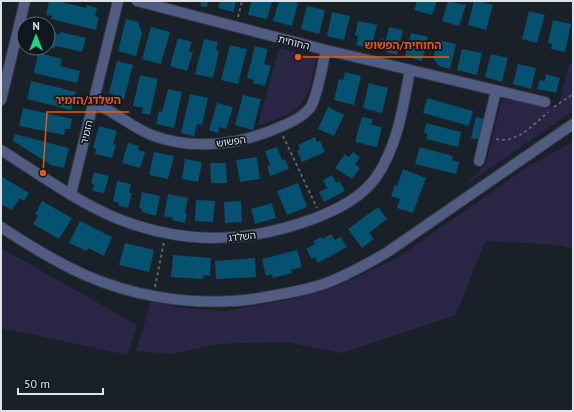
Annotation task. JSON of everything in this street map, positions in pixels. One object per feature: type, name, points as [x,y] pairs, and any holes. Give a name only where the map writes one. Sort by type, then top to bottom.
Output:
[{"type":"street","points":[[1,100],[25,1]]},
{"type":"street","name":"הזמיר","points":[[71,194],[118,1]]},
{"type":"street","name":"החוחית","points":[[138,1],[326,50],[545,102]]},
{"type":"street","name":"הפשוש","points":[[93,103],[106,108],[138,129],[175,142],[218,144],[252,138],[292,122],[305,113],[315,98],[326,50]]},
{"type":"street","name":"השלדג","points":[[1,150],[71,194],[109,215],[144,228],[165,234],[194,237],[239,238],[286,228],[321,216],[347,204],[362,192],[376,178],[394,144],[410,70]]},
{"type":"street","points":[[479,161],[496,91]]},
{"type":"street","points":[[1,227],[47,256],[86,276],[116,287],[154,296],[192,301],[231,301],[264,297],[297,291],[328,282],[357,270],[386,253],[571,126]]},
{"type":"path","points":[[236,26],[242,1]]},
{"type":"path","points":[[485,136],[502,140],[512,139],[528,130],[552,108],[573,94]]},
{"type":"path","points":[[279,128],[321,216]]},
{"type":"path","points":[[154,296],[165,234]]},
{"type":"shaded area","points":[[279,48],[317,57],[310,86],[308,93],[295,110],[283,117],[258,126]]},
{"type":"shaded area","points":[[569,64],[573,64],[573,111],[464,186],[486,164],[502,99],[559,106]]},
{"type":"shaded area","points":[[573,142],[573,249],[559,245],[485,241],[456,315],[342,353],[286,342],[217,344],[172,354],[136,351],[151,301],[177,307],[224,311],[282,301],[333,288],[397,258],[527,167]]},
{"type":"shaded area","points":[[1,248],[137,325],[128,355],[1,328]]},
{"type":"building","points":[[49,1],[62,1],[86,8],[87,5],[97,8],[95,16],[99,17],[96,30],[56,20],[56,16],[46,15]]},
{"type":"building","points":[[197,1],[208,1],[207,7],[200,6],[201,3]]},
{"type":"building","points":[[220,1],[236,1],[234,12],[218,8]]},
{"type":"building","points":[[251,1],[272,1],[267,19],[248,15]]},
{"type":"building","points":[[279,1],[291,1],[298,3],[292,26],[273,21]]},
{"type":"building","points":[[417,1],[437,1],[432,15],[414,10]]},
{"type":"building","points":[[448,1],[466,5],[459,26],[442,21]]},
{"type":"building","points":[[474,1],[480,1],[493,5],[486,30],[468,25]]},
{"type":"building","points":[[307,6],[325,10],[319,34],[301,29]]},
{"type":"building","points":[[529,11],[545,15],[537,43],[522,39]]},
{"type":"building","points":[[332,12],[350,16],[344,40],[327,36]]},
{"type":"building","points":[[126,19],[138,22],[142,34],[136,56],[118,51]]},
{"type":"building","points":[[553,20],[571,24],[565,52],[551,49],[552,44],[548,43]]},
{"type":"building","points":[[358,21],[377,25],[371,49],[356,45],[358,36],[355,35]]},
{"type":"building","points":[[151,27],[170,32],[161,64],[142,59]]},
{"type":"building","points":[[389,27],[403,30],[397,55],[380,49],[382,39],[386,40]]},
{"type":"building","points":[[61,32],[86,38],[82,52],[56,46],[56,33],[58,35]]},
{"type":"building","points":[[411,33],[428,37],[422,61],[405,56]]},
{"type":"building","points":[[178,38],[192,42],[189,51],[193,52],[187,71],[170,66]]},
{"type":"building","points":[[204,39],[218,42],[216,50],[219,51],[213,78],[195,74]]},
{"type":"building","points":[[438,40],[456,44],[450,69],[439,66],[433,58]]},
{"type":"building","points":[[230,45],[247,49],[238,84],[221,80]]},
{"type":"building","points":[[255,46],[268,49],[264,64],[271,66],[265,86],[253,83],[254,80],[247,78]]},
{"type":"building","points":[[462,49],[482,53],[477,75],[457,70]]},
{"type":"building","points":[[491,54],[508,58],[502,82],[485,77]]},
{"type":"building","points":[[37,56],[50,56],[62,59],[60,66],[80,71],[77,83],[34,73]]},
{"type":"building","points":[[117,61],[133,65],[124,99],[113,97],[113,94],[109,93]]},
{"type":"building","points":[[518,64],[536,68],[531,89],[513,84]]},
{"type":"building","points":[[345,72],[361,76],[354,105],[334,100],[339,79],[343,80]]},
{"type":"building","points":[[546,74],[560,78],[556,93],[537,89],[540,80],[545,81]]},
{"type":"building","points":[[140,75],[158,79],[150,115],[142,113],[143,108],[133,106]]},
{"type":"building","points":[[31,81],[76,92],[71,110],[27,99]]},
{"type":"building","points":[[369,83],[388,88],[382,113],[363,108]]},
{"type":"building","points":[[168,89],[182,92],[174,128],[156,124],[159,111],[162,112]]},
{"type":"building","points":[[190,94],[208,98],[202,125],[197,124],[194,136],[181,133]]},
{"type":"building","points":[[243,95],[261,99],[253,130],[235,125]]},
{"type":"building","points":[[427,98],[473,111],[469,126],[423,113]]},
{"type":"building","points":[[217,103],[233,107],[226,129],[219,127],[218,133],[209,130]]},
{"type":"building","points":[[328,107],[344,115],[334,136],[318,129]]},
{"type":"building","points":[[23,108],[72,119],[70,129],[65,129],[64,135],[19,126]]},
{"type":"building","points":[[362,117],[373,119],[371,125],[382,127],[377,147],[355,142]]},
{"type":"building","points":[[476,117],[484,119],[480,140],[471,138]]},
{"type":"building","points":[[426,123],[461,132],[458,147],[426,139],[427,134],[424,133]]},
{"type":"building","points":[[99,126],[117,131],[113,144],[116,145],[112,158],[95,154],[96,149],[93,148]]},
{"type":"building","points":[[15,134],[69,148],[64,168],[51,165],[13,141]]},
{"type":"building","points":[[315,137],[317,142],[320,141],[325,152],[302,162],[297,151],[300,149],[298,145]]},
{"type":"building","points":[[128,143],[139,146],[138,150],[145,152],[140,168],[122,163]]},
{"type":"building","points":[[277,147],[282,160],[285,159],[289,169],[270,176],[267,166],[270,165],[265,151]]},
{"type":"building","points":[[420,147],[453,156],[452,160],[459,162],[456,174],[415,164]]},
{"type":"building","points":[[154,152],[174,156],[168,179],[149,175]]},
{"type":"building","points":[[353,152],[360,157],[355,164],[360,168],[352,179],[335,168],[345,154],[349,157]]},
{"type":"building","points":[[257,157],[260,179],[240,182],[236,160]]},
{"type":"building","points":[[185,159],[202,162],[198,182],[182,179]]},
{"type":"building","points":[[210,163],[226,163],[227,183],[211,183]]},
{"type":"building","points":[[403,169],[426,178],[413,213],[397,208],[400,199],[391,196],[395,185],[397,186]]},
{"type":"building","points":[[94,172],[109,176],[104,193],[93,191],[94,184],[91,183]]},
{"type":"building","points":[[332,175],[336,183],[339,181],[345,191],[324,202],[319,192],[327,188],[323,180]]},
{"type":"building","points":[[1,176],[29,193],[24,201],[20,198],[12,210],[1,204]]},
{"type":"building","points":[[117,181],[131,184],[129,193],[132,193],[128,208],[119,206],[119,203],[113,201]]},
{"type":"building","points":[[298,183],[307,207],[287,215],[277,191]]},
{"type":"building","points":[[142,192],[160,196],[156,216],[142,212],[142,209],[139,208]]},
{"type":"building","points":[[168,194],[188,198],[185,223],[172,220],[173,218],[164,216]]},
{"type":"building","points":[[196,200],[215,201],[213,222],[195,221]]},
{"type":"building","points":[[42,201],[72,218],[59,239],[33,224],[38,216],[35,214]]},
{"type":"building","points":[[241,201],[242,222],[225,223],[224,202]]},
{"type":"building","points":[[272,203],[276,218],[255,224],[251,209]]},
{"type":"building","points":[[378,207],[387,219],[369,233],[374,239],[362,248],[348,229]]},
{"type":"building","points":[[80,221],[112,237],[104,256],[88,248],[87,251],[69,243]]},
{"type":"building","points":[[331,234],[335,240],[341,237],[347,247],[318,263],[315,257],[312,259],[306,249],[315,244],[313,241],[321,237],[322,239]]},
{"type":"building","points":[[125,243],[154,250],[149,272],[119,265]]},
{"type":"building","points":[[297,250],[302,267],[291,270],[292,273],[273,278],[272,274],[266,276],[262,259]]},
{"type":"building","points":[[173,255],[211,258],[210,276],[204,275],[203,279],[171,277]]},
{"type":"building","points":[[255,258],[256,277],[216,279],[215,261]]},
{"type":"place","name":"החוחית/הפשוש","points":[[298,57]]},
{"type":"place","name":"השלדג/הזמיר","points":[[43,173]]}]
